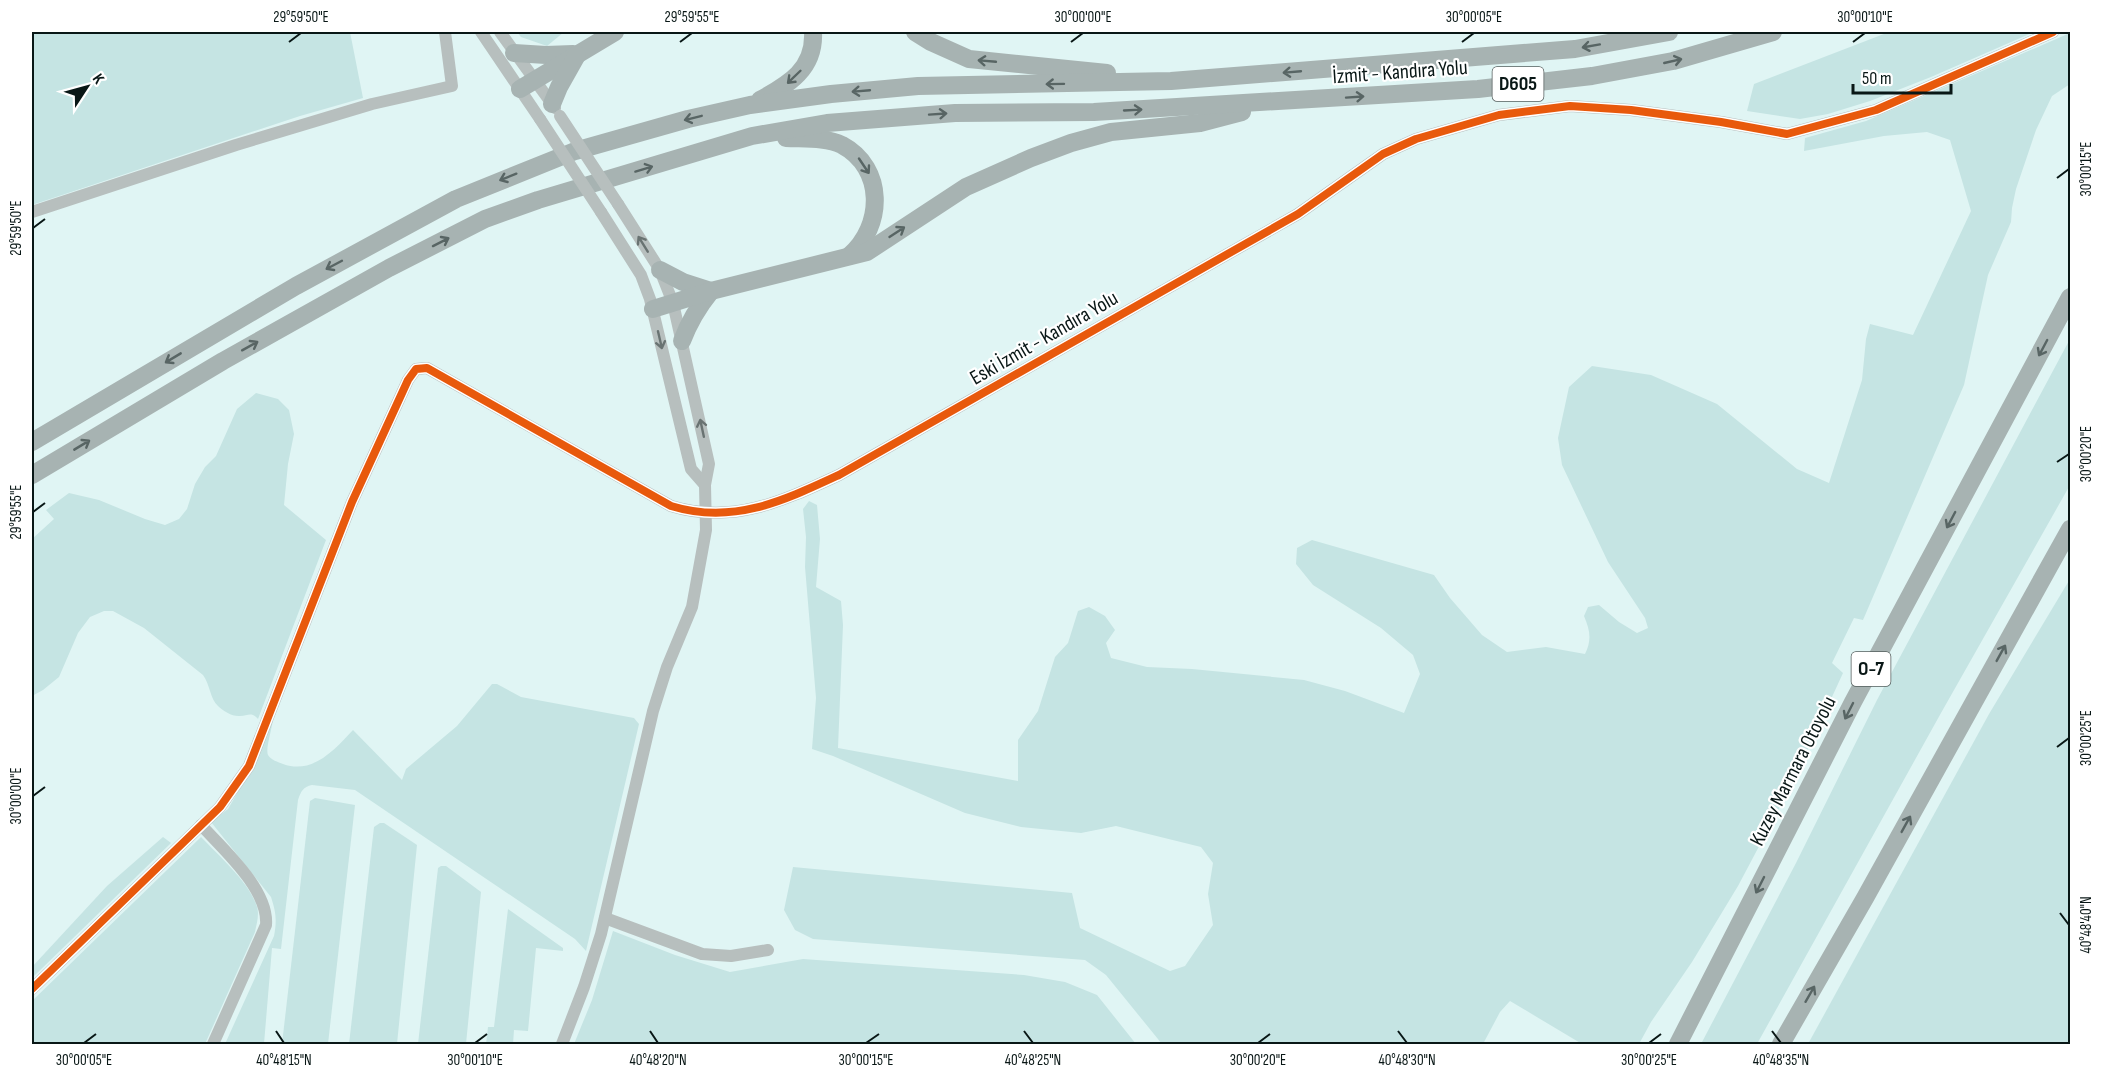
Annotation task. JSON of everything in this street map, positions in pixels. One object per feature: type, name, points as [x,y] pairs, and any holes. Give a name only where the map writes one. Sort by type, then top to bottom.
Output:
[{"type":"highway","points":[[527,84],[615,32]]},
{"type":"highway","points":[[750,105],[794,79],[808,61],[814,44],[813,32]]},
{"type":"highway","points":[[915,32],[969,59],[1171,81]]},
{"type":"highway","points":[[32,442],[296,286],[456,199],[575,151],[688,119],[750,105],[831,94],[918,86],[1171,81],[1564,50],[1669,32]]},
{"type":"highway","name":"İzmit - Kandıra Yolu","points":[[1275,102],[1478,89],[1592,76],[1673,61],[1773,32]]},
{"type":"highway","points":[[514,53],[578,54]]},
{"type":"highway","points":[[556,110],[559,87],[578,54]]},
{"type":"highway","points":[[32,475],[223,361],[389,268],[485,219],[538,200],[752,136],[827,123],[955,113],[1094,112],[1275,102]]},
{"type":"highway","points":[[653,309],[711,291],[867,252],[966,187],[1071,143],[1111,132],[1200,123],[1275,102]]},
{"type":"highway","points":[[752,136],[822,140],[840,144],[857,156],[868,170],[874,188],[875,211],[860,246],[845,259]]},
{"type":"highway","points":[[660,270],[683,282],[711,291]]},
{"type":"highway","points":[[682,341],[692,317],[711,291]]},
{"type":"highway","name":"Kuzey Marmara Otoyolu","points":[[1678,1044],[1853,702],[2070,297]]},
{"type":"highway","points":[[1781,1044],[1865,898],[2070,529]]},
{"type":"street","points":[[32,212],[225,148],[372,104],[452,86],[446,32]]},
{"type":"street","points":[[481,32],[527,84],[556,110],[660,270],[673,303],[709,464],[705,485],[706,530],[692,608],[667,667],[653,711],[604,918],[584,987],[562,1044]]},
{"type":"street","points":[[500,32],[514,53],[540,119],[641,275],[653,309],[691,469],[705,485]]},
{"type":"street","name":"Eski İzmit - Kandıra Yolu","points":[[201,825],[220,807],[249,766],[352,502],[408,380],[416,369],[427,368],[670,506],[690,512],[705,513],[752,510],[794,496],[839,475],[1298,214],[1383,154],[1416,139],[1499,115],[1569,106],[1631,110],[1787,134],[1876,110],[2053,32]]},
{"type":"street","points":[[32,989],[201,825],[252,883],[263,900],[267,915],[266,925],[213,1044]]},
{"type":"street","points":[[604,918],[702,954],[731,956],[768,950]]},
{"type":"shaded area","points":[[32,32],[350,32],[363,98],[300,116],[32,205]]},
{"type":"shaded area","points":[[517,32],[564,32],[547,46],[521,37]]},
{"type":"shaded area","points":[[1889,32],[2034,32],[1931,77],[1870,101],[1828,114],[1800,119],[1747,111],[1754,84]]},
{"type":"shaded area","points":[[2070,33],[2070,84],[2052,96],[2036,130],[2016,189],[2011,222],[1988,275],[1964,385],[1863,620],[1854,618],[1832,663],[1843,673],[1792,784],[1738,886],[1639,1044],[1582,1044],[1510,1001],[1500,1012],[1483,1044],[1162,1044],[1106,975],[1085,960],[813,939],[795,930],[784,910],[793,867],[1072,893],[1080,928],[1170,971],[1185,966],[1213,925],[1208,894],[1213,863],[1201,847],[1116,826],[1081,833],[1021,827],[965,813],[812,749],[816,698],[805,567],[806,537],[803,509],[809,501],[817,505],[820,539],[816,587],[841,601],[843,625],[838,748],[1018,781],[1018,740],[1038,711],[1055,657],[1068,643],[1078,611],[1089,607],[1105,616],[1115,630],[1106,643],[1111,658],[1147,667],[1304,680],[1345,691],[1404,713],[1420,674],[1413,655],[1381,628],[1313,585],[1296,564],[1297,548],[1312,540],[1434,575],[1450,598],[1482,635],[1507,652],[1546,647],[1585,654],[1589,644],[1589,635],[1584,616],[1588,607],[1599,605],[1619,622],[1637,633],[1648,628],[1645,618],[1608,562],[1562,465],[1558,438],[1569,387],[1592,366],[1651,375],[1717,404],[1797,469],[1829,483],[1862,380],[1866,339],[1870,324],[1913,335],[1971,211],[1950,140],[1927,132],[1884,136],[1804,151],[1805,138],[1866,121]]},
{"type":"shaded area","points":[[2070,339],[2070,485],[1757,1044],[1701,1044],[1796,863],[1877,700]]},
{"type":"shaded area","points":[[256,393],[278,399],[289,410],[294,434],[284,505],[326,540],[258,719],[251,715],[231,715],[223,710],[213,699],[203,675],[144,628],[113,611],[104,611],[90,617],[78,633],[59,677],[32,696],[32,539],[54,519],[46,510],[69,493],[99,500],[165,525],[179,519],[187,509],[195,484],[205,467],[216,456],[237,409]]},
{"type":"shaded area","points":[[2070,579],[2070,1044],[1808,1044],[1989,714]]},
{"type":"shaded area","points":[[492,684],[497,684],[521,697],[634,718],[639,724],[586,951],[575,939],[355,790],[312,785],[303,790],[298,800],[281,949],[272,948],[264,1044],[225,1044],[274,936],[276,916],[271,897],[211,822],[228,809],[246,778],[273,718],[267,752],[269,757],[275,761],[294,766],[314,763],[331,752],[353,730],[402,780],[406,769],[457,726]]},
{"type":"shaded area","points":[[315,798],[355,805],[328,1044],[282,1044],[310,801]]},
{"type":"shaded area","points":[[384,823],[417,845],[397,1044],[349,1044],[374,827]]},
{"type":"shaded area","points":[[163,837],[171,843],[32,978],[32,967],[107,886]]},
{"type":"shaded area","points":[[201,837],[246,886],[256,904],[258,914],[255,932],[205,1044],[32,1044],[32,1001]]},
{"type":"shaded area","points":[[446,866],[481,892],[466,1044],[418,1044],[438,868]]},
{"type":"shaded area","points":[[508,909],[563,948],[563,951],[536,948],[528,1031],[514,1030],[513,1044],[486,1044],[488,1027],[494,1027]]},
{"type":"shaded area","points":[[613,931],[675,955],[730,972],[803,959],[1024,975],[1065,982],[1097,995],[1136,1044],[574,1044],[592,1000]]},
{"type":"cycle path","points":[[32,989],[220,807],[249,766],[352,502],[408,380],[416,369],[427,368],[671,506],[716,513],[757,507],[778,501],[839,475],[1298,214],[1383,154],[1416,139],[1499,115],[1570,106],[1631,110],[1721,122],[1787,134],[1876,110],[2053,32]]}]
